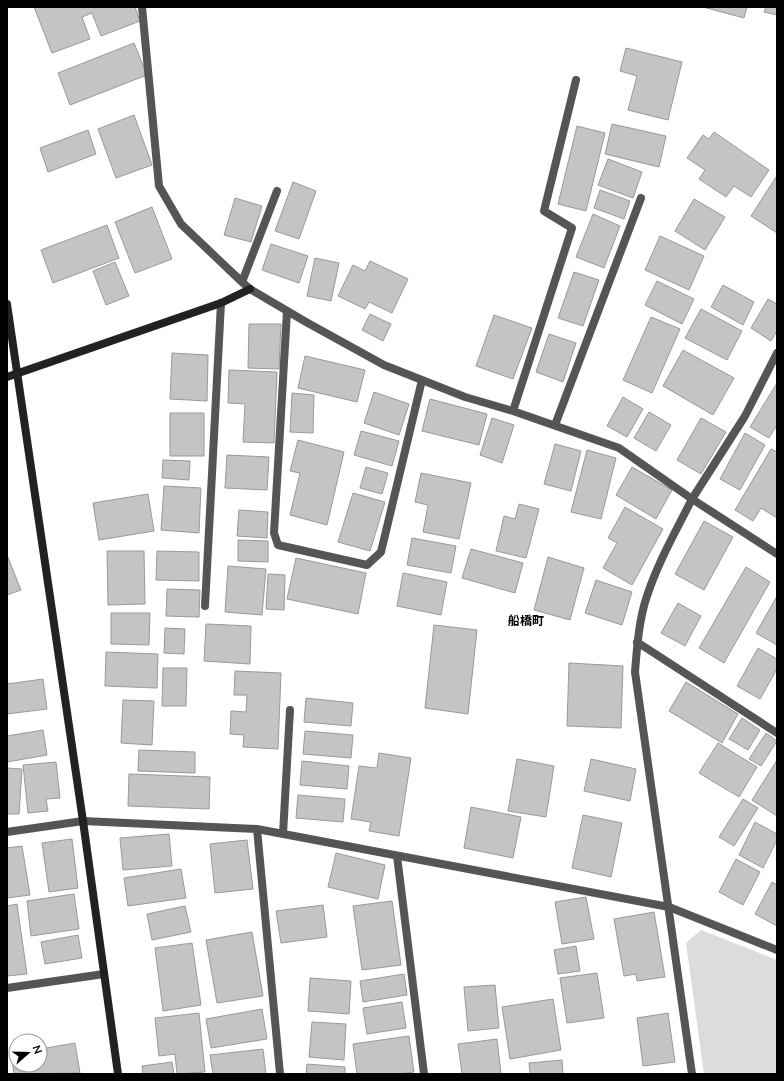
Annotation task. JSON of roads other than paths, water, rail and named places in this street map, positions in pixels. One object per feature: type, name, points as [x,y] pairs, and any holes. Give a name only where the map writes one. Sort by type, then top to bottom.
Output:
[{"type":"street","points":[[142,7],[159,186],[181,224],[250,289],[384,365],[465,397],[513,410],[619,448],[692,499],[777,554]]},
{"type":"street","points":[[513,410],[572,228],[544,212],[576,80]]},
{"type":"street","points":[[242,282],[276,191]]},
{"type":"street","points":[[555,425],[641,198]]},
{"type":"street","points":[[7,377],[221,303],[250,289]]},
{"type":"street","points":[[205,606],[221,303]]},
{"type":"street","points":[[7,304],[83,821],[118,1074]]},
{"type":"street","points":[[287,311],[274,533],[278,546],[367,565],[381,552],[422,380]]},
{"type":"street","points":[[692,1074],[635,672],[637,642],[646,597],[660,562],[692,499],[745,416],[777,353]]},
{"type":"street","points":[[637,642],[777,733]]},
{"type":"street","points":[[283,834],[290,710]]},
{"type":"street","points":[[7,832],[83,821],[258,829],[669,906],[777,950]]},
{"type":"street","points":[[258,829],[280,1074]]},
{"type":"street","points":[[397,856],[424,1074]]},
{"type":"street","points":[[7,988],[104,974]]},
{"type":"district","name":"船橋町","points":[[526,620]]}]
